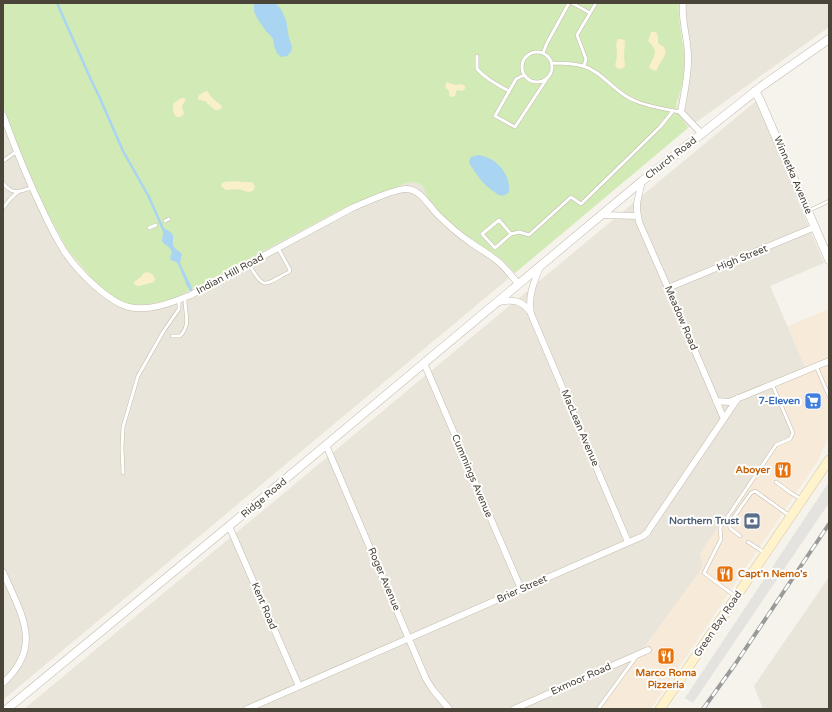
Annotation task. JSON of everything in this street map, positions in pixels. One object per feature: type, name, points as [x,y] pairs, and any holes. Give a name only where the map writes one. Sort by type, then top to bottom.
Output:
[{"type":"main road","name":"Green Bay Road","points":[[660,709],[829,460]]},
{"type":"street","points":[[683,3],[683,20],[688,56],[687,76],[681,112],[702,134]]},
{"type":"street","name":"Church Road","points":[[518,284],[642,181],[755,91],[829,39]]},
{"type":"street","name":"Winnetka Avenue","points":[[755,91],[828,256]]},
{"type":"street","name":"Indian Hill Road","points":[[3,116],[32,188],[55,236],[65,252],[83,274],[100,291],[120,304],[139,308],[162,306],[182,299],[352,208],[400,189],[413,190],[419,194],[437,214],[458,233],[503,266],[518,284]]},
{"type":"street","name":"Meadow Road","points":[[642,181],[637,203],[637,216],[724,419]]},
{"type":"street","points":[[602,215],[637,216]]},
{"type":"street","name":"High Street","points":[[668,288],[815,227]]},
{"type":"street","name":"MacLean Avenue","points":[[540,267],[532,287],[530,297],[532,314],[628,542]]},
{"type":"street","name":"Ridge Road","points":[[8,709],[518,284]]},
{"type":"street","name":"MacLean Avenue","points":[[498,302],[506,300],[518,302],[527,308],[532,314]]},
{"type":"street","points":[[716,401],[729,402],[829,361]]},
{"type":"street","name":"Cummings Avenue","points":[[424,363],[521,590]]},
{"type":"street","name":"Brier Street","points":[[247,709],[643,536],[647,533],[738,398]]},
{"type":"street","name":"Roger Avenue","points":[[326,445],[426,679],[449,709]]},
{"type":"street","name":"Kent Road","points":[[229,526],[299,686]]},
{"type":"street","points":[[3,572],[22,617],[26,630],[26,641],[25,651],[17,669],[3,683]]},
{"type":"street","name":"Exmoor Road","points":[[514,709],[648,650]]},
{"type":"lane","points":[[543,53],[547,43],[570,3],[590,13]]},
{"type":"lane","points":[[584,66],[586,59],[577,35],[596,3]]},
{"type":"lane","points":[[524,75],[516,79],[495,116],[515,127],[552,73],[552,63],[547,55],[534,52],[530,54],[524,59],[522,67],[524,75],[531,82],[536,83],[546,80]]},
{"type":"lane","points":[[477,56],[477,69],[494,83],[509,91]]},
{"type":"lane","points":[[552,63],[584,66],[593,70],[618,91],[633,101],[649,106],[681,112]]},
{"type":"lane","points":[[494,248],[511,234],[519,232],[529,235],[571,197],[580,204],[660,127],[673,110]]},
{"type":"lane","points":[[3,161],[17,151]]},
{"type":"lane","points":[[3,183],[10,190],[18,192]]},
{"type":"lane","points":[[3,208],[18,192],[32,188]]},
{"type":"lane","points":[[808,211],[829,201]]},
{"type":"lane","points":[[165,221],[169,219]]},
{"type":"lane","points":[[495,260],[494,248],[482,234],[499,220],[511,234]]},
{"type":"lane","points":[[149,228],[156,225]]},
{"type":"lane","points":[[480,249],[488,241]]},
{"type":"lane","points":[[249,264],[261,282],[272,282],[290,270],[278,248]]},
{"type":"lane","points":[[172,336],[180,336],[185,331],[187,319],[182,299]]},
{"type":"lane","points":[[124,473],[122,448],[124,427],[138,376],[163,332],[179,309],[182,299]]},
{"type":"lane","points":[[816,366],[829,396]]},
{"type":"lane","points":[[737,597],[704,573],[721,539],[720,528],[776,445],[790,439],[793,433],[772,384]]},
{"type":"lane","points":[[776,482],[791,493],[803,499]]},
{"type":"lane","points":[[740,536],[730,528],[730,524],[751,493],[755,491],[791,517]]},
{"type":"lane","points":[[748,542],[766,554]]},
{"type":"lane","points":[[598,709],[638,654]]},
{"type":"shaded area","points":[[679,3],[829,3],[829,27],[688,128],[677,109],[678,98],[682,87],[684,67]]},
{"type":"shaded area","points":[[756,101],[824,263],[770,286],[807,371],[794,432],[703,567],[601,709],[24,709]]},
{"type":"shaded area","points":[[3,106],[38,195],[66,249],[95,282],[135,305],[166,301],[183,294],[338,211],[404,184],[413,182],[422,185],[428,198],[474,241],[504,261],[515,273],[3,700]]},
{"type":"shaded area","points":[[829,309],[829,437],[817,462],[651,709],[601,709],[703,567],[700,553],[773,447],[791,439],[794,432],[774,385],[807,371],[788,326]]},
{"type":"shaded area","points":[[829,482],[829,503],[693,703],[685,698]]},
{"type":"shaded area","points":[[829,577],[829,709],[763,709],[754,686]]},
{"type":"green space","points":[[3,3],[679,3],[679,19],[684,51],[684,72],[677,102],[677,110],[688,128],[515,273],[504,261],[474,241],[444,217],[433,206],[422,185],[413,182],[404,184],[338,211],[183,294],[166,301],[148,304],[135,305],[124,303],[95,282],[67,249],[38,195],[23,159],[3,106]]},
{"type":"sand","points":[[651,32],[656,32],[658,43],[664,47],[665,50],[664,56],[656,71],[649,68],[655,54],[653,46],[648,41]]},
{"type":"sand","points":[[618,39],[625,41],[625,66],[622,69],[617,68],[615,65],[617,55],[616,44]]},
{"type":"sand","points":[[447,82],[455,85],[462,84],[465,86],[465,89],[462,91],[457,90],[455,96],[451,97],[445,86]]},
{"type":"sand","points":[[206,91],[221,105],[221,109],[215,110],[205,101],[199,100],[199,95]]},
{"type":"sand","points":[[182,98],[186,100],[182,106],[184,113],[182,116],[177,117],[174,114],[173,104]]},
{"type":"sand","points":[[224,182],[251,182],[255,187],[253,191],[248,192],[239,189],[226,190],[221,186]]},
{"type":"sand","points":[[147,272],[152,274],[155,278],[154,282],[139,286],[135,285],[135,281]]},
{"type":"water","points":[[254,3],[275,3],[281,9],[286,20],[292,47],[291,52],[287,56],[281,57],[277,53],[273,39],[257,18],[254,11]]},
{"type":"water","points":[[478,155],[491,159],[501,168],[508,179],[509,192],[501,196],[487,187],[470,165],[469,161],[471,157]]},
{"type":"water","points":[[149,194],[164,228],[173,235],[174,247],[182,254],[180,263],[191,286],[188,288],[178,264],[171,260],[170,257],[172,253],[170,249],[162,241],[163,232],[147,196]]},
{"type":"waterway","points":[[57,3],[123,151],[149,197]]},
{"type":"waterway","points":[[189,284],[191,290]]},
{"type":"railway","points":[[703,709],[736,663],[829,524]]},
{"type":"place","name":"7-Eleven","points":[[813,401]]},
{"type":"place","name":"Aboyer","points":[[783,470]]},
{"type":"place","name":"Northern Trust","points":[[752,521]]},
{"type":"place","name":"Capt'n Nemo's","points":[[725,574]]},
{"type":"place","name":"Marco Roma Pizzeria","points":[[666,656]]}]
